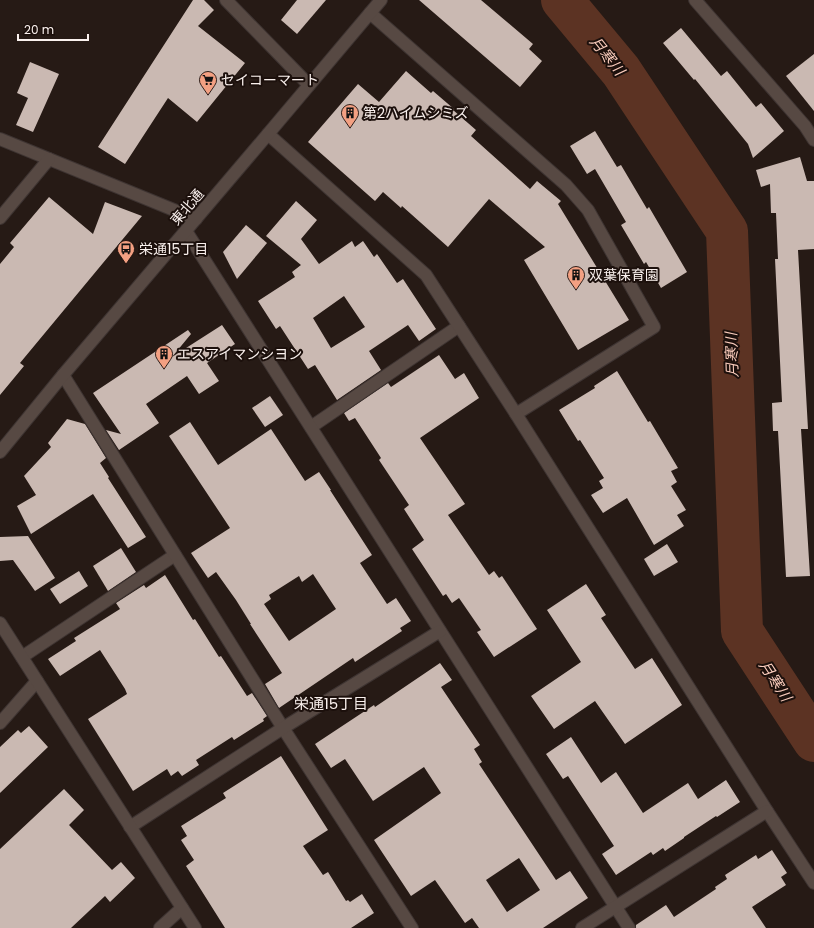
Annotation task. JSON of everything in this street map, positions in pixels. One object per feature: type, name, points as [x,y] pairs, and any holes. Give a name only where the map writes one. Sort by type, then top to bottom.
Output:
[{"type":"street","points":[[226,0],[309,85]]},
{"type":"street","name":"東北通","points":[[0,452],[63,375],[380,0]]},
{"type":"street","points":[[695,0],[805,126],[814,140]]},
{"type":"street","points":[[370,13],[566,185],[588,210],[654,327],[516,414]]},
{"type":"street","points":[[268,134],[426,275],[814,883]]},
{"type":"street","points":[[0,139],[196,219]]},
{"type":"street","points":[[0,218],[49,159]]},
{"type":"street","points":[[186,231],[312,427],[629,928]]},
{"type":"street","points":[[312,427],[459,326]]},
{"type":"street","points":[[63,375],[283,728],[412,928]]},
{"type":"street","points":[[22,657],[175,555]]},
{"type":"street","points":[[0,623],[195,928]]},
{"type":"street","points":[[130,827],[283,728],[440,631]]},
{"type":"street","points":[[0,723],[37,681]]},
{"type":"street","points":[[582,928],[767,811]]},
{"type":"street","points":[[160,928],[182,908]]},
{"type":"building","points":[[193,0],[204,0],[214,10],[198,26],[245,63],[197,122],[168,98],[125,164],[98,147]]},
{"type":"building","points":[[297,0],[326,0],[297,34],[281,20]]},
{"type":"building","points":[[419,0],[481,0],[533,44],[529,49],[542,61],[520,87]]},
{"type":"building","points":[[681,28],[721,76],[727,71],[756,107],[761,103],[784,131],[753,158],[748,144],[695,79],[694,80],[663,43]]},
{"type":"building","points":[[814,54],[814,111],[786,76]]},
{"type":"building","points":[[30,62],[59,74],[33,132],[16,125],[28,98],[17,93]]},
{"type":"building","points":[[406,71],[431,93],[433,91],[454,109],[453,110],[476,130],[471,136],[530,189],[537,181],[561,201],[558,204],[629,320],[578,350],[524,260],[545,247],[489,199],[448,247],[402,206],[401,208],[383,192],[375,201],[308,142],[358,84],[379,102]]},
{"type":"building","points":[[595,131],[617,167],[621,165],[647,209],[649,207],[687,272],[661,288],[646,262],[644,264],[621,225],[626,222],[595,169],[587,174],[570,146]]},
{"type":"building","points":[[800,157],[807,181],[814,181],[814,249],[798,250],[808,429],[801,429],[810,576],[786,577],[778,431],[773,431],[772,403],[782,402],[775,259],[778,259],[776,213],[771,213],[770,184],[761,187],[756,170]]},
{"type":"building","points":[[49,197],[93,234],[105,202],[142,216],[20,363],[24,366],[0,395],[0,264],[14,247],[10,243]]},
{"type":"building","points":[[296,201],[317,220],[301,239],[319,264],[352,241],[355,247],[363,241],[374,257],[377,254],[397,283],[403,279],[436,329],[419,341],[408,325],[369,351],[381,370],[337,400],[315,365],[308,369],[280,326],[276,329],[258,301],[295,277],[292,272],[301,265],[266,236]],"holes":[[[344,296],[365,327],[331,348],[313,318]]]},
{"type":"building","points":[[246,225],[267,243],[237,279],[223,252]]},
{"type":"building","name":"エスアイマンシヨン","points":[[222,325],[235,344],[207,363],[219,381],[199,394],[187,376],[146,404],[159,423],[119,450],[106,430],[121,434],[93,393],[188,330],[191,334],[172,357]]},
{"type":"building","points":[[439,355],[455,379],[464,373],[479,398],[420,438],[465,504],[448,515],[489,575],[494,571],[499,578],[502,576],[537,629],[494,657],[477,632],[481,630],[459,598],[452,603],[446,594],[443,596],[412,549],[424,540],[404,509],[409,505],[379,460],[381,458],[355,418],[349,421],[344,413],[388,383],[391,387]]},
{"type":"building","points":[[617,371],[648,422],[650,421],[678,468],[671,471],[677,482],[671,486],[686,510],[677,515],[684,526],[654,545],[627,498],[603,513],[591,495],[603,488],[599,481],[604,478],[580,440],[578,441],[559,410],[595,388],[594,386]]},
{"type":"building","points":[[270,396],[283,415],[265,427],[252,408]]},
{"type":"building","points":[[67,419],[85,424],[106,458],[100,463],[109,477],[108,478],[146,537],[128,548],[93,494],[31,534],[17,506],[36,495],[24,476],[51,447],[48,443]]},
{"type":"building","points":[[190,422],[218,465],[271,429],[305,481],[319,472],[372,555],[360,563],[387,604],[396,598],[411,621],[400,628],[402,631],[355,662],[353,658],[279,708],[265,684],[282,673],[236,600],[216,572],[208,578],[191,553],[230,528],[169,436]],"holes":[[[313,574],[336,609],[289,641],[264,604],[271,599],[269,595],[299,576],[302,582]]]},
{"type":"building","points":[[28,536],[55,578],[35,591],[13,560],[0,561],[0,537]]},
{"type":"building","points":[[667,544],[678,562],[654,576],[644,559]]},
{"type":"building","points":[[121,548],[136,572],[108,591],[93,566]]},
{"type":"building","points":[[79,571],[88,586],[60,604],[50,589]]},
{"type":"building","points":[[165,575],[193,620],[195,619],[219,657],[221,656],[247,696],[252,693],[267,716],[263,719],[264,721],[234,740],[232,737],[196,760],[199,765],[182,776],[178,771],[171,776],[167,769],[133,791],[88,719],[127,694],[100,650],[60,676],[48,659],[76,641],[74,638],[120,609],[116,603],[144,585],[146,588]]},
{"type":"building","points":[[586,584],[606,615],[601,618],[635,669],[652,658],[682,705],[625,744],[595,701],[554,729],[531,696],[581,662],[547,610]]},
{"type":"building","points":[[440,663],[452,680],[441,687],[480,745],[474,749],[482,762],[479,764],[556,880],[570,871],[588,898],[543,928],[479,928],[472,918],[465,923],[435,880],[411,896],[374,840],[441,793],[424,767],[373,801],[345,759],[331,768],[315,744],[374,705],[375,707]],"holes":[[[519,858],[540,890],[507,912],[486,880]]]},
{"type":"building","points":[[29,726],[48,747],[0,793],[0,747],[18,730],[21,733]]},
{"type":"building","points":[[571,737],[601,783],[616,772],[643,813],[688,783],[698,799],[726,780],[740,802],[717,817],[716,816],[665,851],[663,848],[653,855],[651,852],[616,875],[602,854],[614,846],[568,776],[563,779],[546,754]]},
{"type":"building","points":[[281,756],[328,830],[303,846],[323,875],[328,872],[346,901],[348,900],[350,902],[362,894],[374,913],[351,928],[225,928],[186,866],[194,860],[181,840],[187,836],[181,826],[226,798],[223,793]]},
{"type":"building","points":[[64,789],[84,810],[69,825],[112,870],[121,862],[135,878],[110,902],[105,896],[71,928],[0,928],[0,849]]},
{"type":"building","points":[[772,850],[787,873],[781,877],[786,885],[752,907],[766,928],[636,928],[636,925],[666,905],[674,917],[716,889],[715,887],[727,879],[725,875],[756,855],[758,859]]},
{"type":"waterway","name":"月寒川","points":[[562,0],[621,71],[727,231],[742,631],[814,741]]},
{"type":"place","name":"セイコーマート","points":[[208,95]]},
{"type":"place","name":"第2ハイムシミズ","points":[[350,128]]},
{"type":"place","name":"栄通15丁目","points":[[126,264]]},
{"type":"place","name":"双葉保育園","points":[[576,290]]},
{"type":"place","name":"エスアイマンシヨン","points":[[164,369]]},
{"type":"district","name":"栄通15丁目","points":[[331,704]]}]
